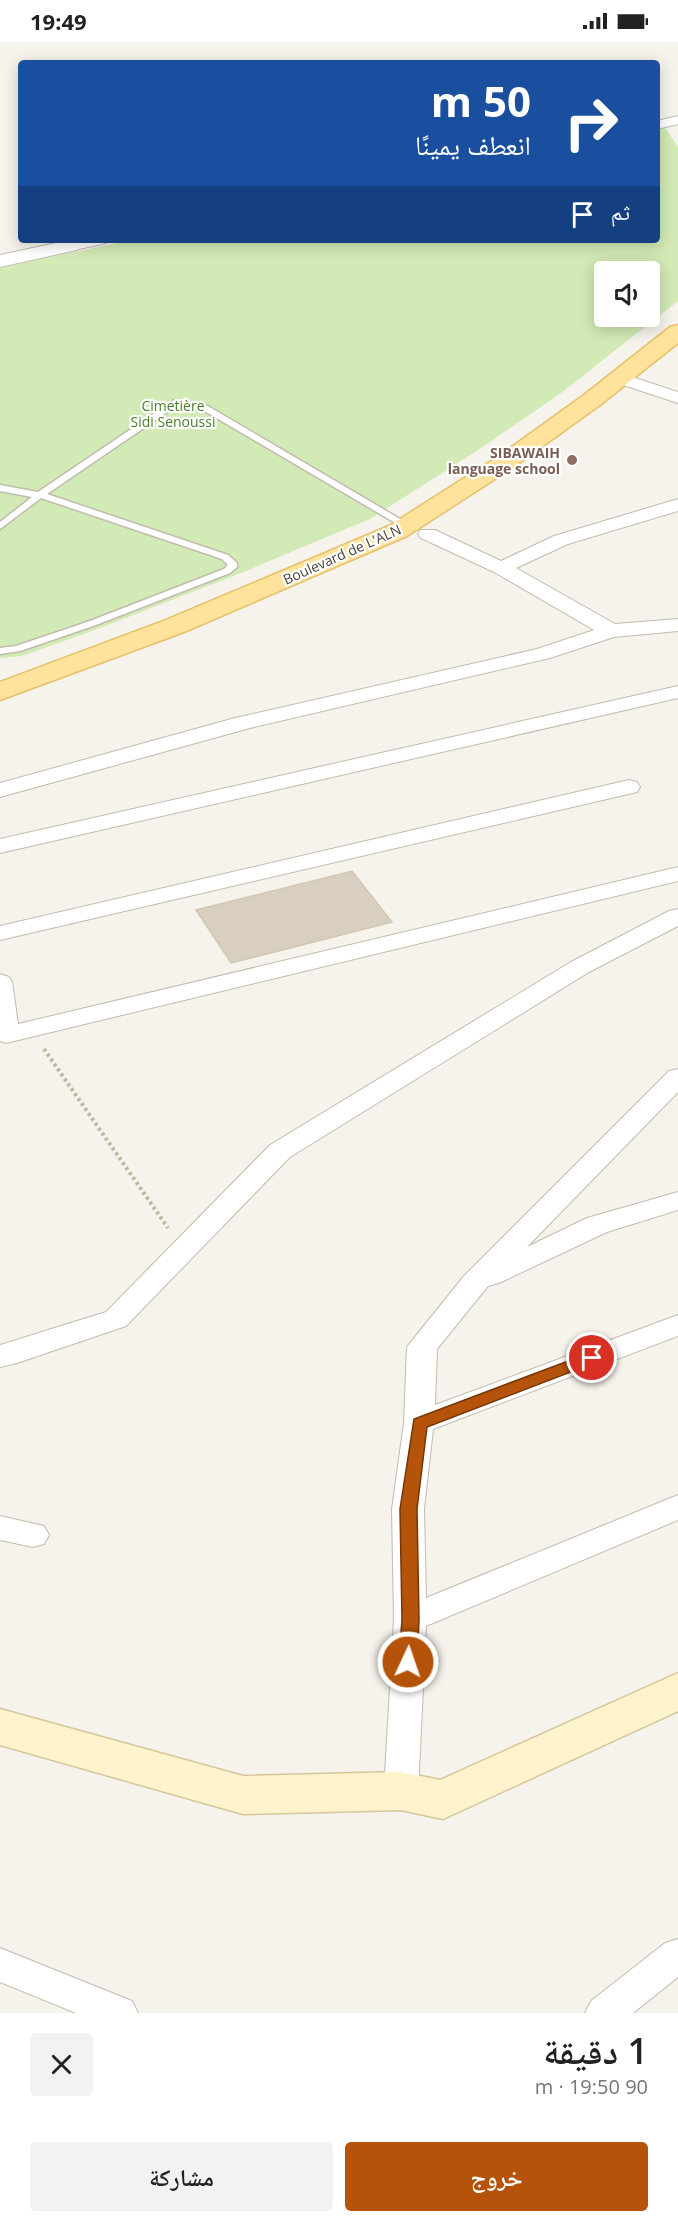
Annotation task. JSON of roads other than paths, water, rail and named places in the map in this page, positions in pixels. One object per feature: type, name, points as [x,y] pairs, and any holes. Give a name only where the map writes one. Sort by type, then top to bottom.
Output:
[{"type":"main road","name":"Boulevard de L'ALN","points":[[631,381],[678,332]]},
{"type":"main road","name":"Boulevard de L'ALN","points":[[0,707],[207,629],[417,530],[510,459],[631,381],[678,355]]},
{"type":"main road","name":"Boulevard de L'ALN","points":[[0,692],[175,626],[417,530]]},
{"type":"main road","points":[[0,674],[79,663]]},
{"type":"main road","points":[[0,1727],[243,1795],[401,1791],[443,1800],[678,1691]]},
{"type":"street","points":[[660,123],[678,120]]},
{"type":"street","points":[[0,250],[23,251],[70,243]]},
{"type":"street","points":[[0,261],[70,243]]},
{"type":"street","points":[[631,381],[678,398]]},
{"type":"street","points":[[501,568],[561,540],[678,506]]},
{"type":"street","points":[[417,530],[501,568],[611,631]]},
{"type":"street","points":[[0,790],[254,720],[543,654],[611,631],[678,625]]},
{"type":"street","points":[[0,846],[678,692]]},
{"type":"street","points":[[0,933],[629,787]]},
{"type":"street","points":[[0,982],[6,1035],[678,874]]},
{"type":"street","points":[[0,1356],[7,1356],[116,1318],[280,1151],[580,967],[678,916]]},
{"type":"street","points":[[401,1791],[410,1619],[408,1509],[419,1424],[422,1347],[474,1283],[678,1077]]},
{"type":"street","points":[[474,1283],[597,1226],[678,1201]]},
{"type":"street","points":[[419,1424],[678,1325]]},
{"type":"street","points":[[410,1619],[678,1507]]},
{"type":"street","points":[[0,1528],[33,1535]]},
{"type":"street","points":[[604,2013],[678,1955]]},
{"type":"street","points":[[0,1965],[118,2013]]},
{"type":"lane","points":[[0,526],[40,495],[174,403],[203,407],[417,530]]},
{"type":"lane","points":[[0,488],[40,495],[225,557],[234,565],[227,571],[93,623],[17,649],[0,651]]},
{"type":"place","name":"SIBAWAIH language school","points":[[572,460]]},
{"type":"park label","name":"Cimetière Sidi Senoussi","points":[[173,414]]}]
